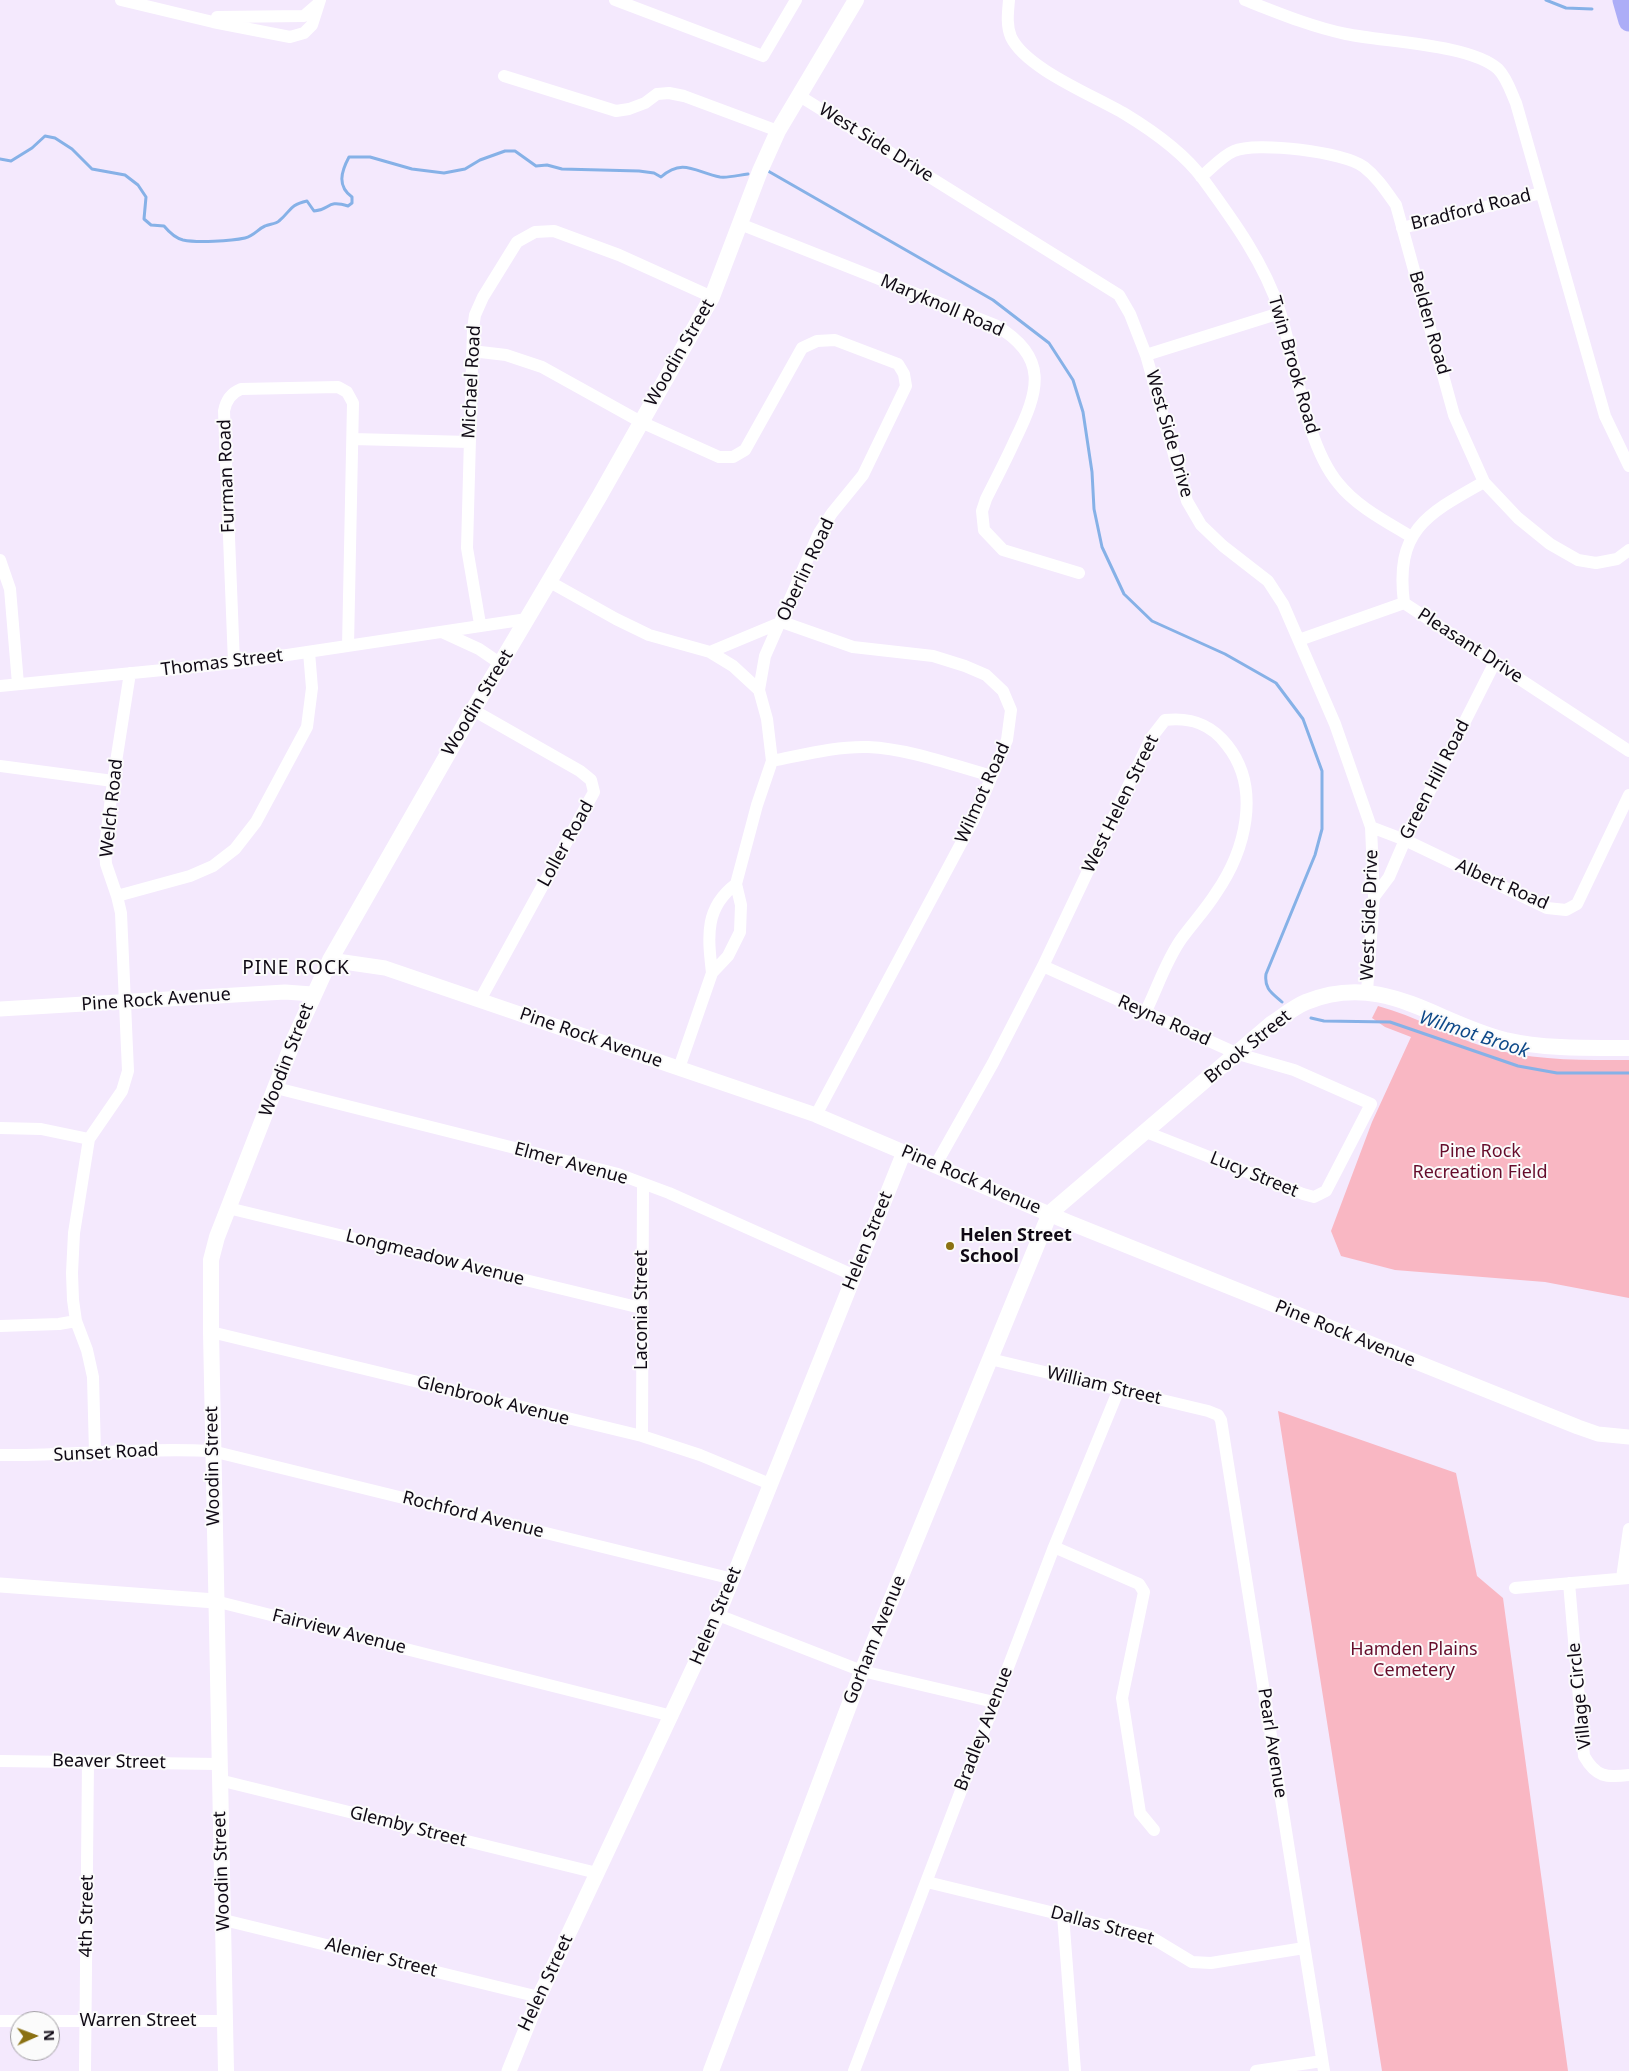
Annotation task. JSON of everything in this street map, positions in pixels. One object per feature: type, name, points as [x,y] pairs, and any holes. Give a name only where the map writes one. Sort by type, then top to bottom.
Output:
[{"type":"highway","points":[[1623,0],[1629,21]]},
{"type":"main road","name":"Woodin Street","points":[[226,2071],[212,1451],[211,1260],[228,1208],[312,994],[473,710],[550,582],[712,297],[760,171],[778,131],[856,0]]},
{"type":"main road","name":"Brook Street","points":[[1050,1213],[1271,1024],[1305,1002],[1337,992],[1367,991],[1404,1001],[1460,1024],[1504,1039],[1544,1046],[1629,1048]]},
{"type":"main road","name":"Gorham Avenue","points":[[712,2071],[862,1671],[1050,1213]]},
{"type":"street","points":[[121,0],[148,4],[290,38],[304,33],[312,26],[320,1]]},
{"type":"street","points":[[615,0],[763,56],[796,0]]},
{"type":"street","name":"Twin Brook Road","points":[[1010,0],[1007,18],[1011,37],[1024,55],[1051,74],[1151,130],[1201,177],[1233,221],[1260,265],[1280,313],[1320,457],[1338,483],[1356,500],[1410,536]]},
{"type":"street","points":[[1245,0],[1304,22],[1345,34],[1468,54],[1498,69],[1508,83],[1516,103],[1605,416],[1629,466]]},
{"type":"street","points":[[196,17],[300,17],[304,16],[320,1]]},
{"type":"street","points":[[504,76],[616,111],[637,106],[657,94],[669,93],[684,96],[778,131]]},
{"type":"street","name":"West Side Drive","points":[[798,95],[1119,295],[1130,314],[1146,355],[1187,501],[1201,525],[1223,546],[1268,581],[1283,604],[1335,724],[1371,827],[1374,896],[1367,991]]},
{"type":"street","name":"Belden Road","points":[[1201,177],[1233,151],[1249,146],[1286,147],[1339,157],[1363,166],[1381,183],[1396,205],[1454,415],[1484,482],[1518,518],[1550,544],[1578,560],[1596,563],[1617,560],[1629,550]]},
{"type":"street","name":"Bradford Road","points":[[1402,228],[1541,193]]},
{"type":"street","name":"Maryknoll Road","points":[[740,224],[995,325],[1011,334],[1026,350],[1034,371],[1035,396],[986,499],[982,511],[984,530],[1003,550],[1079,573]]},
{"type":"street","name":"Michael Road","points":[[480,624],[467,548],[472,351],[475,315],[483,297],[517,242],[535,232],[554,230],[619,255],[712,297]]},
{"type":"street","points":[[1146,355],[1280,313]]},
{"type":"street","name":"Oberlin Road","points":[[472,351],[506,355],[542,368],[641,422],[719,457],[733,457],[745,450],[802,348],[817,341],[835,340],[898,364],[904,374],[906,386],[863,475],[832,513],[819,534],[782,622],[765,656],[759,690],[767,719],[772,761],[757,806],[736,884],[741,905],[740,932],[728,956],[712,973],[679,1068]]},
{"type":"street","name":"Furman Road","points":[[234,663],[226,403],[234,392],[241,389],[338,388],[347,392],[353,403],[348,646]]},
{"type":"street","points":[[353,439],[469,442]]},
{"type":"street","points":[[1404,603],[1401,580],[1404,554],[1410,536],[1434,514],[1484,482]]},
{"type":"street","points":[[0,560],[10,589],[18,684]]},
{"type":"street","points":[[550,582],[649,635],[710,652],[733,666],[759,690]]},
{"type":"street","name":"Pleasant Drive","points":[[1299,640],[1404,603],[1629,751]]},
{"type":"street","name":"Thomas Street","points":[[0,686],[234,663],[442,632],[480,624],[527,619]]},
{"type":"street","points":[[710,652],[782,622]]},
{"type":"street","name":"Wilmot Road","points":[[782,622],[853,647],[933,656],[965,666],[986,675],[1003,691],[1010,710],[1010,729],[1007,740],[973,821],[816,1115]]},
{"type":"street","points":[[442,632],[478,649],[501,664]]},
{"type":"street","points":[[117,896],[190,876],[213,866],[235,849],[256,822],[307,728],[312,688],[309,652]]},
{"type":"street","name":"Green Hill Road","points":[[1374,896],[1389,877],[1405,840],[1495,662]]},
{"type":"street","name":"Welch Road","points":[[95,1453],[93,1377],[87,1350],[76,1321],[72,1273],[84,1160],[90,1139],[127,1082],[126,1001],[121,913],[105,856],[112,781],[130,673]]},
{"type":"street","name":"Loller Road","points":[[473,710],[580,771],[591,780],[594,792],[480,1000]]},
{"type":"street","name":"West Helen Street","points":[[935,1166],[993,1063],[1043,966],[1151,738],[1165,720],[1181,718],[1201,722],[1220,736],[1238,758],[1247,794],[1246,828],[1236,857],[1217,892],[1181,939],[1145,1013]]},
{"type":"street","points":[[772,761],[829,750],[868,747],[901,752],[992,776]]},
{"type":"street","points":[[0,766],[112,781]]},
{"type":"street","name":"Albert Road","points":[[1371,827],[1405,840],[1547,908],[1566,910],[1577,904],[1629,795]]},
{"type":"street","name":"Oberlin Road","points":[[712,973],[708,941],[711,918],[722,895],[736,884]]},
{"type":"street","name":"Pine Rock Avenue","points":[[330,960],[385,968],[816,1115],[1261,1300],[1578,1427],[1598,1434],[1629,1437]]},
{"type":"street","name":"Reyna Road","points":[[1043,966],[1238,1054],[1294,1070],[1371,1104]]},
{"type":"street","name":"Pine Rock Avenue","points":[[0,1009],[297,991],[312,994]]},
{"type":"street","name":"Elmer Avenue","points":[[276,1088],[618,1174],[854,1276]]},
{"type":"street","name":"Lucy Street","points":[[1146,1132],[1314,1197],[1326,1191],[1371,1104]]},
{"type":"street","points":[[0,1128],[41,1129],[90,1139]]},
{"type":"street","name":"Helen Street","points":[[509,2071],[539,1996],[718,1615],[904,1152]]},
{"type":"street","name":"Laconia Street","points":[[642,1436],[641,1308],[643,1184]]},
{"type":"street","name":"Longmeadow Avenue","points":[[228,1208],[641,1308]]},
{"type":"street","points":[[0,1326],[59,1324],[76,1321]]},
{"type":"street","name":"Glenbrook Avenue","points":[[211,1332],[642,1436],[700,1455],[770,1484]]},
{"type":"street","name":"William Street","points":[[990,1359],[1119,1389],[1218,1415]]},
{"type":"street","name":"Bradley Avenue","points":[[854,2071],[1054,1547],[1119,1389]]},
{"type":"street","name":"Pearl Avenue","points":[[1218,1415],[1223,1427],[1323,2066]]},
{"type":"street","name":"Sunset Road","points":[[0,1455],[52,1456],[181,1449],[212,1451]]},
{"type":"street","name":"Rochford Avenue","points":[[212,1451],[733,1579]]},
{"type":"street","points":[[1515,1588],[1626,1578],[1629,1529]]},
{"type":"street","points":[[1054,1547],[1139,1584],[1144,1592],[1122,1698],[1124,1719],[1136,1776],[1140,1813],[1154,1830]]},
{"type":"street","name":"Village Circle","points":[[1569,1583],[1584,1756],[1592,1769],[1605,1776],[1629,1775]]},
{"type":"street","name":"Fairview Avenue","points":[[0,1585],[215,1601],[672,1716]]},
{"type":"street","points":[[718,1615],[862,1671],[994,1702]]},
{"type":"street","name":"Beaver Street","points":[[0,1761],[88,1761],[219,1772]]},
{"type":"street","name":"4th Street","points":[[85,2071],[88,1761]]},
{"type":"street","name":"Glemby Street","points":[[219,1772],[597,1873]]},
{"type":"street","name":"Dallas Street","points":[[927,1882],[1149,1936],[1192,1962],[1211,1963],[1304,1948]]},
{"type":"street","points":[[1063,1915],[1075,2071]]},
{"type":"street","name":"Alenier Street","points":[[224,1920],[539,1996]]},
{"type":"street","name":"Warren Street","points":[[60,2021],[225,2021]]},
{"type":"street","points":[[1256,2071],[1323,2066]]},
{"type":"green space","name":"Pine Rock Recreation Field","points":[[1378,1006],[1485,1047],[1503,1052],[1557,1059],[1629,1060],[1629,1298],[1545,1282],[1395,1270],[1341,1256],[1331,1231],[1372,1122],[1411,1037],[1385,1027],[1372,1018]]},
{"type":"green space","name":"Hamden Plains Cemetery","points":[[1278,1411],[1456,1473],[1477,1576],[1503,1598],[1568,2071],[1382,2071]]},
{"type":"waterway","points":[[1546,0],[1566,8],[1592,9]]},
{"type":"waterway","name":"Wilmot Brook","points":[[0,159],[11,161],[32,148],[45,136],[55,138],[72,149],[92,169],[125,175],[138,185],[146,197],[144,219],[151,225],[164,226],[177,238],[197,241],[223,241],[248,237],[265,226],[278,222],[293,206],[307,201],[314,211],[332,204],[348,206],[352,203],[352,197],[344,188],[342,173],[349,157],[370,157],[412,169],[444,173],[465,169],[480,160],[505,151],[515,151],[536,166],[547,165],[562,169],[639,171],[654,173],[661,177],[669,171],[683,167],[720,177],[748,174]]},
{"type":"waterway","points":[[768,171],[993,300],[1049,343],[1073,380],[1083,412],[1092,472],[1094,509],[1102,547],[1124,594],[1152,621],[1225,654],[1276,683],[1303,719],[1322,771],[1322,829],[1315,855],[1266,974],[1268,987],[1282,1002]]},
{"type":"waterway","name":"Wilmot Brook","points":[[1311,1018],[1324,1021],[1390,1022],[1518,1066],[1557,1073],[1629,1073]]},
{"type":"place","name":"Helen Street School","points":[[950,1246]]},
{"type":"district","name":"PINE ROCK","points":[[296,969]]}]
